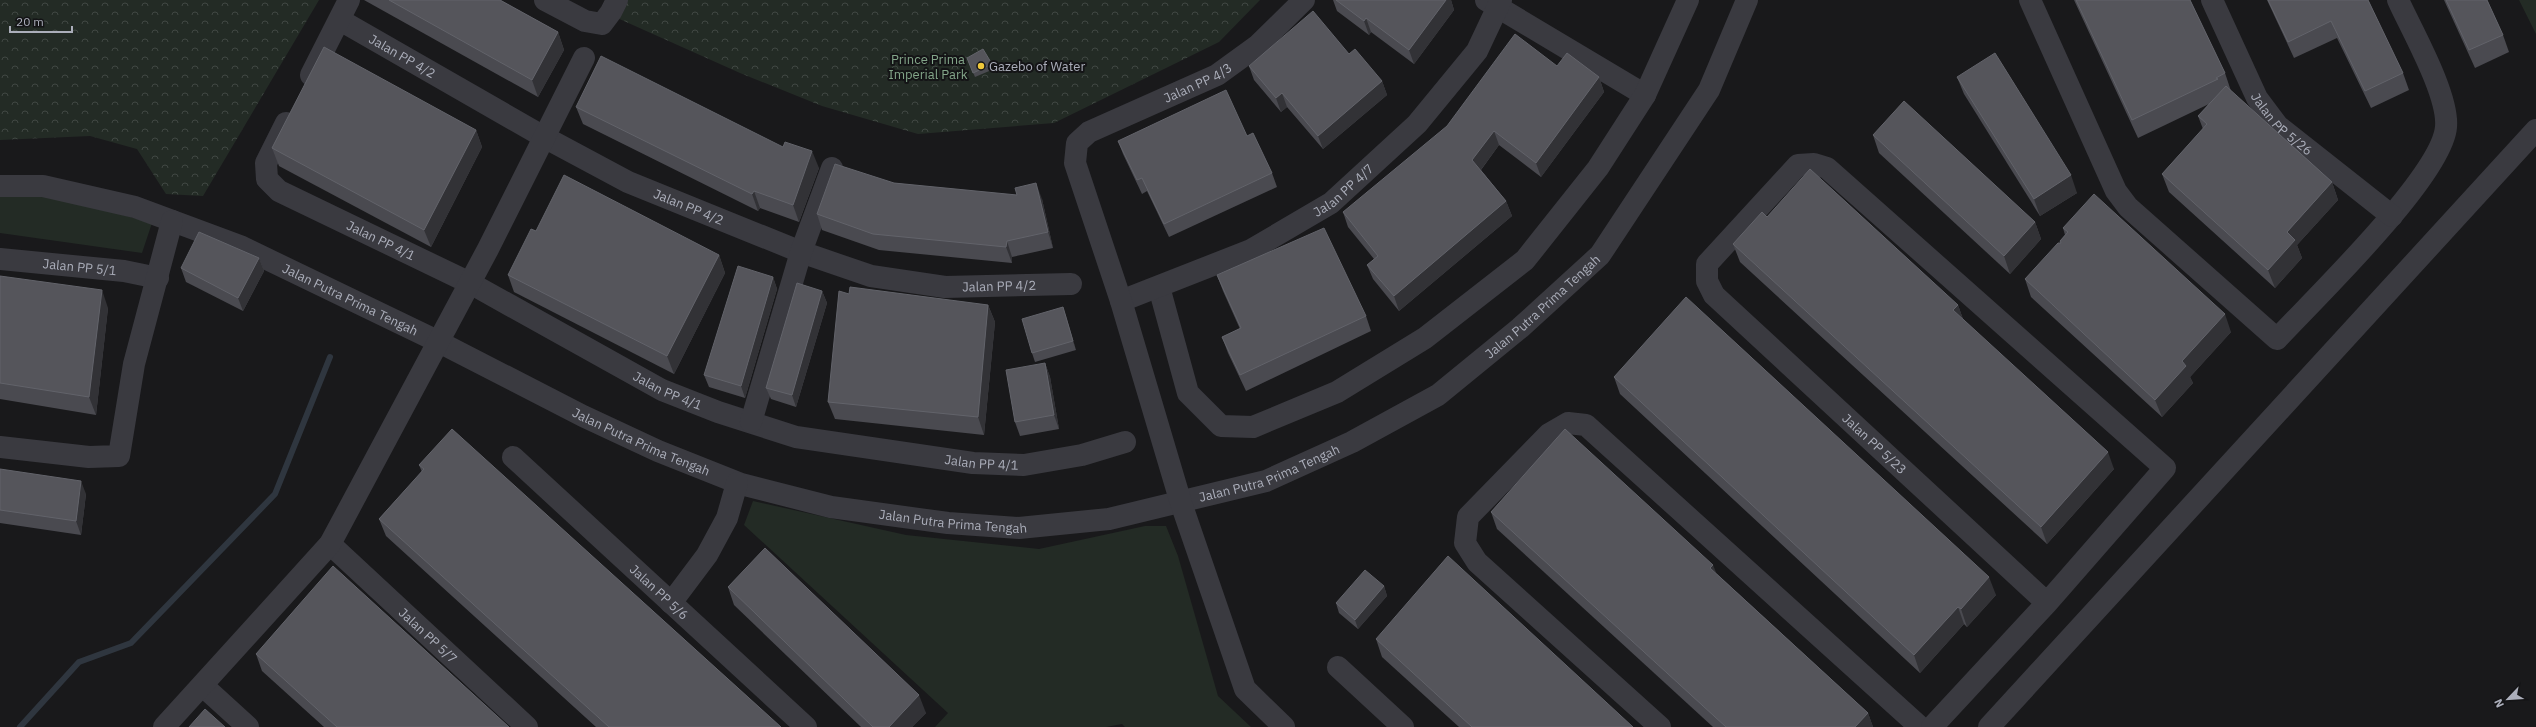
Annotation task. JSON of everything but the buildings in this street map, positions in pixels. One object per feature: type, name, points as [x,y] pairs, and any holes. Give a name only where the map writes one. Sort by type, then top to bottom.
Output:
[{"type":"street","points":[[340,20],[349,0]]},
{"type":"street","points":[[545,0],[585,21],[602,24],[611,12],[617,0]]},
{"type":"street","name":"Jalan PP 4/3","points":[[1121,301],[1076,163],[1077,143],[1089,132],[1217,74],[1258,46],[1304,0]]},
{"type":"street","points":[[1159,287],[1188,393],[1221,426],[1253,426],[1337,392],[1425,338],[1525,260],[1598,168],[1645,95],[1688,0]]},
{"type":"street","name":"Jalan Putra Prima Tengah","points":[[0,186],[43,186],[135,207],[240,246],[438,341],[583,416],[658,451],[737,483],[831,507],[948,524],[1019,528],[1109,519],[1266,481],[1352,442],[1438,395],[1520,328],[1600,255],[1709,90],[1747,0]]},
{"type":"street","points":[[2030,0],[2116,191],[2128,207],[2276,339],[2392,216],[2427,168],[2441,144],[2446,127],[2443,102],[2398,0]]},
{"type":"street","name":"Jalan PP 5/26","points":[[2212,0],[2257,98],[2278,126],[2392,216]]},
{"type":"street","points":[[1495,2],[1645,95]]},
{"type":"street","name":"Jalan PP 4/7","points":[[1121,301],[1251,250],[1331,203],[1417,124],[1478,51],[1495,2]]},
{"type":"street","name":"Jalan PP 4/1","points":[[340,20],[266,163],[267,179],[280,191],[470,283],[662,390],[718,412],[796,437],[973,463],[1024,465],[1082,455],[1124,442]]},
{"type":"street","name":"Jalan PP 4/2","points":[[340,20],[544,137],[628,182],[800,252],[871,276],[946,287],[1071,284]]},
{"type":"street","points":[[164,727],[203,686],[330,544],[470,283],[584,58]]},
{"type":"street","points":[[1988,727],[2536,130]]},
{"type":"street","name":"Jalan PP 5/23","points":[[1814,164],[1827,168],[2165,468],[2047,603],[1714,295],[1707,281],[1707,264],[1798,165],[1814,164]]},
{"type":"street","points":[[751,422],[800,252],[832,168]]},
{"type":"street","points":[[0,447],[89,457],[119,456],[134,364],[172,221]]},
{"type":"street","name":"Jalan PP 5/1","points":[[0,259],[124,271],[158,278]]},
{"type":"street","points":[[1121,301],[1181,502],[1245,689],[1284,727]]},
{"type":"street","points":[[1660,727],[1477,562],[1465,543],[1468,517],[1549,434],[1568,423],[1586,425],[1920,727]]},
{"type":"street","name":"Jalan PP 5/6","points":[[513,457],[806,727]]},
{"type":"street","points":[[671,603],[707,555],[727,518],[737,483]]},
{"type":"street","name":"Jalan PP 5/7","points":[[330,544],[527,727]]},
{"type":"street","points":[[1932,727],[2047,603]]},
{"type":"street","points":[[1338,667],[1403,727]]},
{"type":"street","points":[[203,686],[248,727]]},
{"type":"green space","points":[[0,0],[319,0],[203,196],[166,194],[137,149],[90,136],[0,140]]},
{"type":"green space","name":"Prince Prima Imperial Park","points":[[622,0],[1260,0],[1219,42],[1054,123],[918,134],[822,106],[740,73],[615,17]]},
{"type":"green space","points":[[2519,0],[2536,0],[2536,34]]},
{"type":"green space","points":[[0,193],[49,194],[152,223],[142,253],[0,233]]},
{"type":"green space","points":[[753,501],[906,535],[1039,549],[1145,526],[1166,526],[1178,556],[1218,696],[1251,727],[1125,727],[1122,724],[1106,727],[935,727],[948,713],[744,525]]},
{"type":"waterway","points":[[20,727],[79,662],[131,643],[275,494],[330,357]]},
{"type":"place","name":"Gazebo of Water","points":[[981,66]]}]
